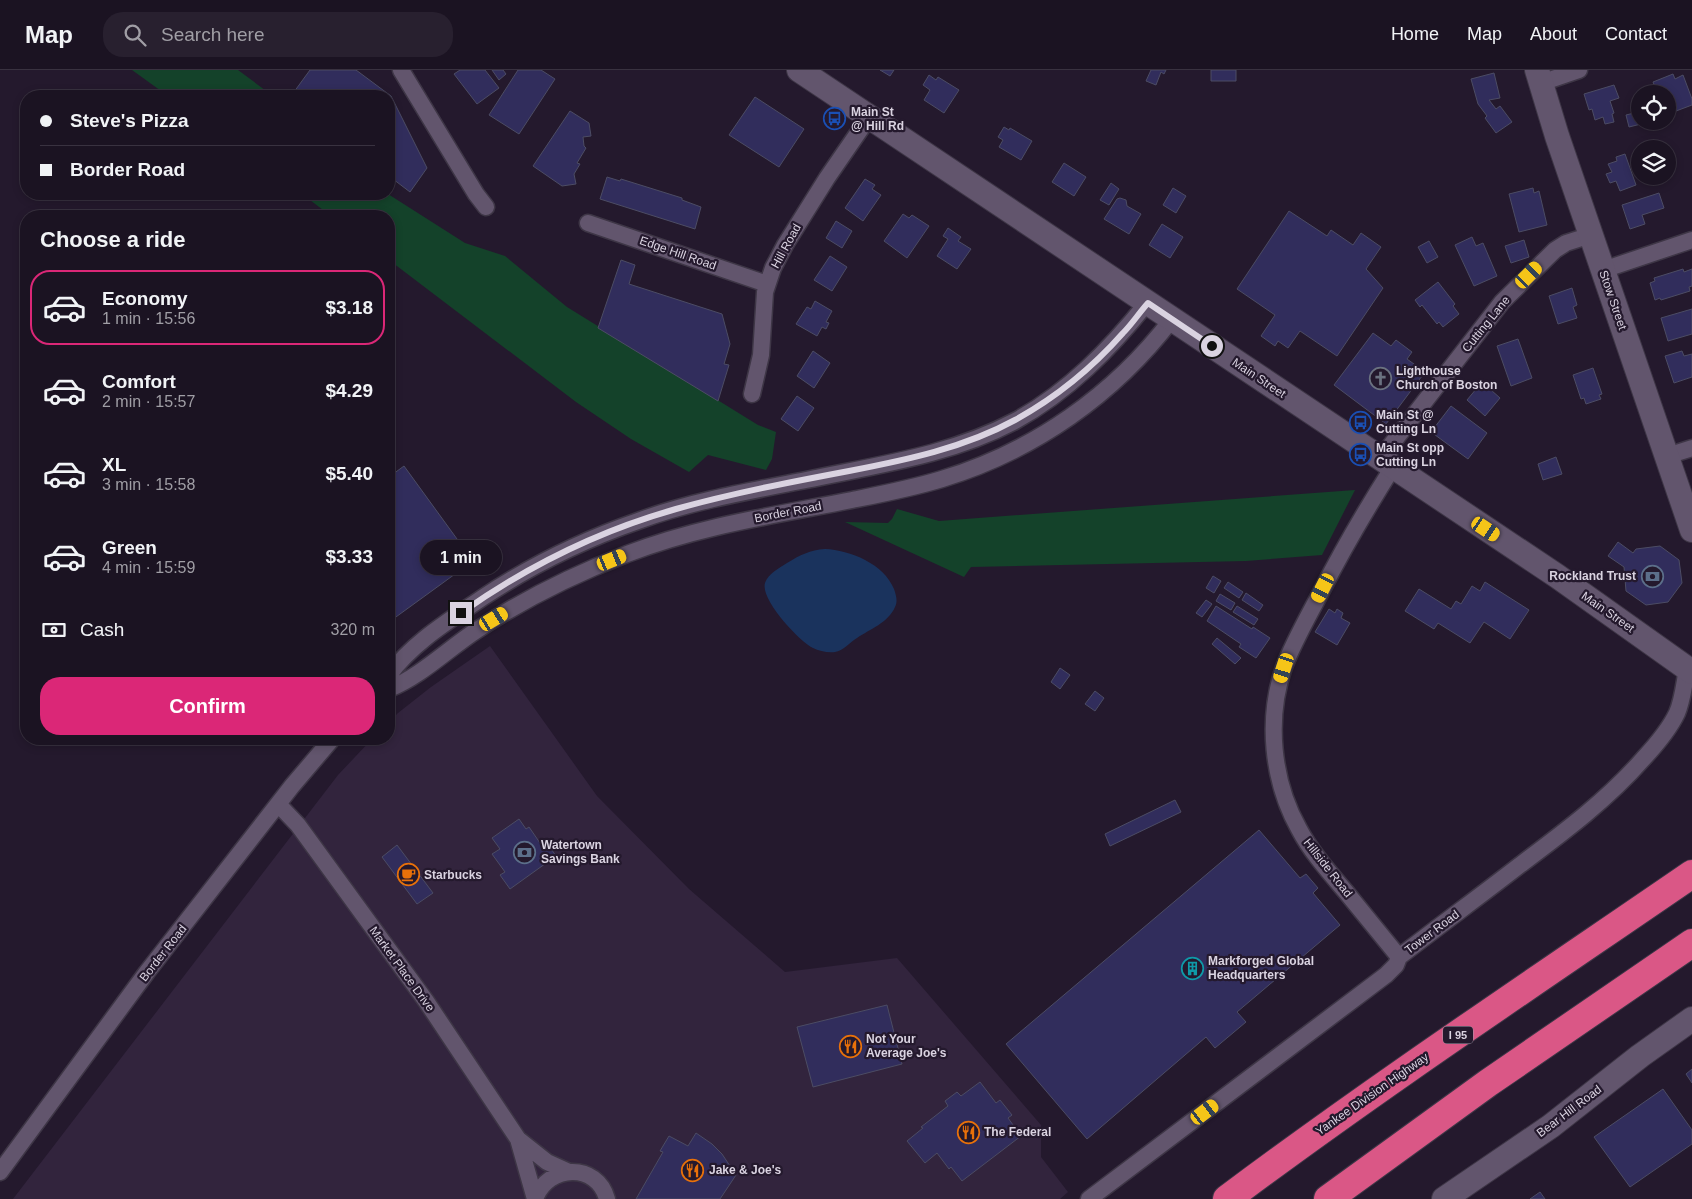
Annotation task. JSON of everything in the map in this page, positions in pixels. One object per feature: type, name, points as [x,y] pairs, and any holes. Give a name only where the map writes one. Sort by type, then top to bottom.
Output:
[{"type":"highway","name":"Yankee Division Highway","points":[[1227,1199],[1389,1082],[1692,874]]},
{"type":"highway","points":[[1328,1199],[1488,1083],[1692,943]]},
{"type":"main road","name":"Main Street","points":[[802,71],[1690,667]]},
{"type":"main road","name":"Stow Street","points":[[1539,76],[1557,136],[1692,530]]},
{"type":"main road","name":"Bear Hill Road","points":[[1444,1199],[1551,1126],[1651,1048],[1692,1019]]},
{"type":"street","points":[[401,70],[476,194],[486,207]]},
{"type":"street","points":[[1539,76],[1579,70]]},
{"type":"street","name":"Hill Road","points":[[752,394],[761,355],[764,299],[767,284],[776,260],[843,153],[869,117]]},
{"type":"street","name":"Edge Hill Road","points":[[588,223],[767,284]]},
{"type":"street","name":"Cutting Lane","points":[[1387,463],[1469,344],[1502,302],[1554,250],[1566,243],[1591,235]]},
{"type":"street","points":[[1603,270],[1692,240]]},
{"type":"street","points":[[395,668],[402,659],[432,634],[491,592],[545,561],[608,532],[648,517],[713,499],[915,457],[958,444],[1015,421],[1067,386],[1093,363],[1125,331],[1148,303]]},
{"type":"street","name":"Border Road","points":[[395,686],[408,680],[462,640],[523,602],[559,582],[629,553],[699,530],[924,484],[975,468],[1005,455],[1061,423],[1094,399],[1145,353],[1172,320]]},
{"type":"street","points":[[1667,456],[1692,448]]},
{"type":"street","name":"Hillside Road","points":[[1387,463],[1363,514],[1289,655],[1277,692],[1274,729],[1275,755],[1280,782],[1298,828],[1323,865],[1399,957]]},
{"type":"street","name":"Tower Road","points":[[1089,1199],[1386,975],[1396,964],[1399,957],[1569,828],[1618,785],[1670,726],[1677,713],[1690,667]]},
{"type":"street","name":"Border Road","points":[[0,1172],[136,987],[278,804],[327,745]]},
{"type":"street","name":"Market Place Drive","points":[[278,804],[298,825],[426,1001],[518,1139],[535,1199]]},
{"type":"street","name":"Market Place Drive","points":[[518,1139],[548,1162],[569,1172],[587,1175],[598,1182],[605,1193],[606,1199]]},
{"type":"street","points":[[535,1199],[547,1180],[561,1173],[569,1172]]},
{"type":"shaded area","points":[[490,646],[597,796],[689,889],[785,972],[897,958],[1041,1125],[1041,1157],[1068,1192],[1060,1199],[13,1199],[338,775],[366,745],[395,745],[395,716],[431,687]]},
{"type":"green space","points":[[132,70],[238,70],[265,90],[160,90]]},
{"type":"green space","points":[[395,198],[465,243],[505,256],[567,307],[758,425],[776,432],[772,459],[766,470],[708,455],[689,472],[631,439],[576,402],[395,265],[395,210],[323,210],[310,200],[395,200]]},
{"type":"green space","points":[[1355,490],[1322,555],[1246,561],[971,567],[964,577],[845,522],[888,523],[897,509],[939,521]]},
{"type":"water","points":[[825,549],[845,552],[865,560],[883,572],[894,589],[896,598],[895,607],[888,617],[841,650],[832,652],[824,652],[813,648],[790,629],[774,609],[765,590],[766,580],[777,569],[805,553]]},
{"type":"building","points":[[310,70],[356,70],[383,90],[295,90]]},
{"type":"building","points":[[460,70],[485,70],[499,88],[477,104],[454,74]]},
{"type":"building","points":[[492,70],[503,70],[506,74],[499,80]]},
{"type":"building","points":[[518,70],[541,70],[555,79],[519,134],[489,115]]},
{"type":"building","points":[[880,70],[894,70],[890,76]]},
{"type":"building","points":[[1151,70],[1166,70],[1164,74],[1161,72],[1156,85],[1146,81]]},
{"type":"building","points":[[1211,70],[1236,70],[1236,81],[1211,81]]},
{"type":"building","points":[[1494,73],[1500,98],[1489,100],[1496,109],[1500,106],[1512,122],[1496,133],[1478,104],[1471,79]]},
{"type":"building","points":[[1673,74],[1675,79],[1683,75],[1692,99],[1692,105],[1676,111],[1676,85],[1654,85],[1653,82]]},
{"type":"building","points":[[929,75],[936,80],[938,77],[959,90],[944,113],[924,100],[930,90],[923,85]]},
{"type":"building","points":[[1614,85],[1619,98],[1610,101],[1614,113],[1612,114],[1614,122],[1605,124],[1603,117],[1595,120],[1592,109],[1589,110],[1584,94]]},
{"type":"building","points":[[755,97],[804,129],[779,167],[729,135]]},
{"type":"building","points":[[395,104],[427,168],[410,192],[395,181]]},
{"type":"building","points":[[570,111],[589,123],[591,136],[583,137],[586,148],[577,163],[580,164],[574,174],[576,184],[562,186],[533,166]]},
{"type":"building","points":[[1631,114],[1631,126],[1629,127],[1626,115]]},
{"type":"building","points":[[1004,127],[1009,130],[1010,128],[1032,141],[1021,160],[999,147],[1003,140],[998,137]]},
{"type":"building","points":[[1625,154],[1631,171],[1631,185],[1636,185],[1620,191],[1616,181],[1610,183],[1606,174],[1612,172],[1608,164],[1617,161],[1616,157]]},
{"type":"building","points":[[1064,163],[1086,177],[1074,196],[1052,182]]},
{"type":"building","points":[[607,177],[620,181],[621,179],[682,198],[682,200],[701,207],[695,229],[600,199]]},
{"type":"building","points":[[865,179],[875,185],[872,189],[881,195],[863,221],[845,208]]},
{"type":"building","points":[[1111,183],[1119,189],[1109,205],[1100,200]]},
{"type":"building","points":[[1173,188],[1186,196],[1176,213],[1163,205]]},
{"type":"building","points":[[1533,188],[1534,193],[1539,191],[1547,225],[1519,232],[1509,194]]},
{"type":"building","points":[[1659,193],[1664,208],[1642,215],[1645,224],[1630,229],[1622,205]]},
{"type":"building","points":[[1117,199],[1126,200],[1127,206],[1141,214],[1129,234],[1104,219]]},
{"type":"building","points":[[1289,211],[1327,236],[1331,230],[1353,245],[1361,233],[1381,247],[1366,269],[1383,288],[1337,356],[1300,331],[1288,348],[1278,341],[1275,346],[1261,336],[1275,315],[1237,289]]},
{"type":"building","points":[[903,214],[909,218],[912,215],[929,226],[907,258],[884,241]]},
{"type":"building","points":[[836,221],[852,231],[842,248],[826,238]]},
{"type":"building","points":[[1162,224],[1183,237],[1170,258],[1149,245]]},
{"type":"building","points":[[948,228],[961,237],[958,241],[971,249],[957,269],[937,256],[948,239],[943,236]]},
{"type":"building","points":[[1472,237],[1476,246],[1483,243],[1497,276],[1474,286],[1455,245]]},
{"type":"building","points":[[1524,240],[1529,257],[1511,263],[1505,246]]},
{"type":"building","points":[[1429,241],[1438,257],[1427,263],[1418,247]]},
{"type":"building","points":[[830,256],[847,267],[832,291],[814,280]]},
{"type":"building","points":[[621,260],[635,265],[629,284],[722,314],[730,344],[724,364],[729,365],[718,401],[598,328]]},
{"type":"building","points":[[1683,269],[1684,272],[1692,269],[1692,286],[1689,287],[1690,291],[1655,300],[1650,283],[1655,281],[1654,278]]},
{"type":"building","points":[[1438,282],[1455,304],[1453,306],[1459,314],[1443,327],[1439,322],[1437,324],[1422,305],[1420,307],[1415,300]]},
{"type":"building","points":[[1572,288],[1577,305],[1573,307],[1577,318],[1558,324],[1549,296]]},
{"type":"building","points":[[815,301],[832,311],[826,322],[829,323],[826,329],[822,327],[817,336],[796,324],[807,307],[811,309]]},
{"type":"building","points":[[1692,309],[1692,334],[1668,341],[1661,318]]},
{"type":"building","name":"Lighthouse Church of Boston","points":[[1373,333],[1391,346],[1396,340],[1412,352],[1407,359],[1425,372],[1386,424],[1334,385]]},
{"type":"building","points":[[1518,339],[1532,378],[1511,386],[1497,346]]},
{"type":"building","points":[[813,351],[830,363],[814,388],[797,376]]},
{"type":"building","points":[[1682,351],[1684,356],[1692,354],[1692,377],[1674,383],[1665,356]]},
{"type":"building","points":[[1593,368],[1602,394],[1599,395],[1601,399],[1586,404],[1584,398],[1581,399],[1573,375]]},
{"type":"building","points":[[1482,382],[1500,398],[1485,416],[1467,400]]},
{"type":"building","points":[[797,396],[814,408],[798,431],[781,419]]},
{"type":"building","points":[[1451,406],[1487,433],[1468,459],[1431,432]]},
{"type":"building","points":[[1556,457],[1562,474],[1543,480],[1538,464]]},
{"type":"building","points":[[404,466],[473,561],[395,618],[395,473]]},
{"type":"building","name":"Rockland Trust","points":[[1618,542],[1633,553],[1636,549],[1660,546],[1679,560],[1682,583],[1668,602],[1646,605],[1626,591],[1624,567],[1608,556]]},
{"type":"building","points":[[1213,576],[1221,581],[1214,593],[1206,588]]},
{"type":"building","points":[[1228,582],[1243,592],[1239,598],[1224,588]]},
{"type":"building","points":[[1485,582],[1529,610],[1510,639],[1484,622],[1470,643],[1438,623],[1434,629],[1405,611],[1419,589],[1451,609],[1456,601],[1461,604],[1472,586],[1480,591]]},
{"type":"building","points":[[1246,593],[1263,605],[1259,611],[1242,600]]},
{"type":"building","points":[[1220,594],[1235,603],[1231,610],[1216,601]]},
{"type":"building","points":[[1206,600],[1212,604],[1202,617],[1196,613]]},
{"type":"building","points":[[1216,606],[1270,638],[1256,658],[1239,647],[1241,644],[1207,621]]},
{"type":"building","points":[[1237,606],[1258,619],[1254,625],[1233,612]]},
{"type":"building","points":[[1329,609],[1335,613],[1337,609],[1343,613],[1341,618],[1350,623],[1337,645],[1315,632]]},
{"type":"building","points":[[1217,638],[1241,658],[1235,664],[1212,644]]},
{"type":"building","points":[[1060,668],[1070,675],[1060,689],[1051,682]]},
{"type":"building","points":[[1095,691],[1104,698],[1095,711],[1085,704]]},
{"type":"building","points":[[1175,800],[1181,812],[1110,846],[1105,834]]},
{"type":"building","name":"Watertown Savings Bank","points":[[519,819],[526,829],[529,827],[540,843],[545,840],[556,856],[510,889],[500,875],[505,872],[492,854],[500,849],[492,838]]},
{"type":"building","name":"Markforged Global Headquarters","points":[[1259,830],[1300,878],[1306,874],[1318,888],[1313,893],[1340,925],[1237,1012],[1246,1022],[1215,1048],[1206,1037],[1087,1139],[1006,1044]]},
{"type":"building","name":"Starbucks","points":[[397,845],[433,893],[417,904],[382,857]]},
{"type":"building","name":"Not Your Average Joe's","points":[[887,1005],[902,1064],[813,1087],[797,1027]]},
{"type":"building","points":[[1692,1069],[1692,1083],[1686,1074]]},
{"type":"building","name":"The Federal","points":[[980,1082],[996,1103],[1000,1100],[1012,1115],[1008,1118],[1021,1136],[962,1181],[951,1167],[949,1169],[937,1153],[925,1163],[907,1141],[923,1128],[921,1127],[948,1106],[945,1101],[957,1092],[961,1096]]},
{"type":"building","points":[[1663,1089],[1692,1130],[1692,1144],[1630,1187],[1594,1137]]},
{"type":"building","name":"Jake & Joe's","points":[[696,1133],[722,1154],[736,1175],[720,1199],[636,1199],[663,1152],[660,1151],[669,1136],[688,1146]]},
{"type":"building","points":[[1540,1192],[1545,1199],[1530,1199]]},
{"type":"place","name":"Main St @ Hill Rd","points":[[835,119]]},
{"type":"place","name":"Lighthouse Church of Boston","points":[[1380,378]]},
{"type":"place","name":"Main St @ Cutting Ln","points":[[1360,422]]},
{"type":"place","name":"Main St opp Cutting Ln","points":[[1360,455]]},
{"type":"place","name":"Rockland Trust","points":[[1652,576]]},
{"type":"place","name":"Watertown Savings Bank","points":[[525,852]]},
{"type":"place","name":"Starbucks","points":[[408,875]]},
{"type":"place","name":"Markforged Global Headquarters","points":[[1192,968]]},
{"type":"place","name":"Not Your Average Joe's","points":[[850,1046]]},
{"type":"place","name":"The Federal","points":[[968,1132]]},
{"type":"place","name":"Jake & Joe's","points":[[693,1170]]},
{"type":"route","points":[[461,613],[491,592],[545,561],[575,546],[639,520],[713,499],[915,457],[949,448],[984,435],[1015,421],[1067,386],[1116,341],[1148,303],[1212,346]]}]
